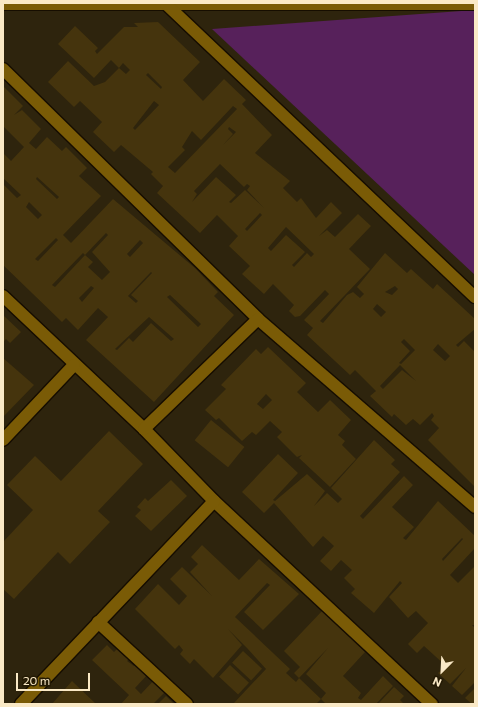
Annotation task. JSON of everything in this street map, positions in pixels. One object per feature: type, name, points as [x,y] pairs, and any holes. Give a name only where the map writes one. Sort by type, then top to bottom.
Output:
[{"type":"street","points":[[3,4],[475,4]]},
{"type":"street","points":[[166,4],[475,297]]},
{"type":"street","points":[[3,69],[258,319],[475,507]]},
{"type":"street","points":[[3,296],[74,365],[144,429],[214,501],[432,704]]},
{"type":"street","points":[[144,429],[258,319]]},
{"type":"street","points":[[3,440],[74,365]]},
{"type":"street","points":[[21,704],[214,501]]},
{"type":"street","points":[[98,622],[187,704]]},
{"type":"shaded area","points":[[475,10],[475,275],[212,29]]},
{"type":"building","points":[[158,22],[200,62],[183,80],[203,101],[224,79],[246,100],[242,104],[272,135],[255,153],[290,181],[283,188],[297,202],[301,198],[316,218],[331,202],[342,213],[319,236],[327,230],[335,237],[358,214],[371,226],[349,249],[370,269],[320,321],[323,323],[347,295],[353,292],[360,298],[364,294],[357,287],[385,253],[407,273],[411,269],[433,289],[437,284],[475,319],[475,329],[456,345],[458,347],[464,341],[475,352],[475,487],[428,440],[439,428],[431,420],[434,416],[432,413],[420,425],[413,419],[406,425],[394,414],[392,417],[370,396],[376,391],[355,370],[350,375],[307,335],[313,328],[304,320],[329,294],[325,290],[300,316],[295,317],[289,311],[294,305],[273,284],[264,294],[242,274],[250,266],[229,246],[238,236],[217,215],[200,233],[157,193],[163,186],[151,174],[153,172],[121,145],[114,152],[93,132],[102,122],[80,101],[74,107],[48,82],[68,61],[94,86],[105,82],[119,68],[111,60],[94,78],[58,44],[75,26],[98,48],[95,51],[97,54],[124,27],[138,27],[134,23]],"holes":[[[123,63],[130,70],[126,74],[119,68]],[[148,73],[162,87],[161,89],[146,75]],[[154,101],[159,105],[135,130],[133,128]],[[233,106],[237,109],[175,173],[168,167],[185,150],[182,147],[192,131],[201,140]],[[229,127],[236,132],[223,145],[233,134],[228,129]],[[220,164],[244,187],[247,184],[250,186],[247,190],[264,208],[245,190],[231,203],[229,202],[236,195],[216,177],[192,202],[197,194],[194,191]],[[260,213],[262,215],[247,231],[245,229]],[[286,227],[314,254],[311,257],[307,253],[294,267],[292,265],[305,252],[286,235],[271,251],[268,248]],[[395,286],[398,289],[392,295],[385,292]],[[377,304],[386,312],[381,317],[373,309]],[[404,339],[415,350],[401,364],[399,363],[410,351],[401,342]],[[438,344],[450,356],[445,361],[433,350]],[[400,365],[416,381],[402,370],[383,389],[380,386]]]},
{"type":"building","points":[[3,86],[23,106],[14,115],[22,110],[41,129],[29,143],[36,149],[47,137],[62,151],[66,147],[87,168],[79,176],[101,196],[63,235],[71,243],[113,199],[195,268],[218,292],[214,296],[234,315],[154,402],[86,340],[108,317],[98,308],[78,330],[66,318],[62,322],[3,265],[3,184],[17,198],[21,195],[3,178],[3,153],[11,161],[24,147],[3,126]],"holes":[[[37,177],[59,197],[57,199],[36,179]],[[29,202],[42,215],[38,219],[26,207]],[[106,233],[108,235],[92,252],[110,272],[102,280],[88,267],[93,262],[85,255]],[[56,238],[58,240],[38,261],[35,259]],[[140,240],[143,243],[130,257],[127,254]],[[83,253],[85,255],[55,287],[52,285]],[[151,272],[152,273],[131,295],[138,301],[136,303],[128,296]],[[91,286],[94,288],[82,302],[79,298]],[[170,295],[201,324],[198,327],[167,297]],[[149,317],[174,339],[171,341],[151,323],[133,342],[129,338],[117,350],[115,349]]]},
{"type":"building","points":[[3,315],[21,332],[10,343],[6,339],[3,342]]},
{"type":"building","points":[[268,347],[306,383],[297,392],[318,412],[330,400],[351,420],[338,435],[345,441],[342,445],[356,459],[330,487],[299,458],[302,455],[297,457],[277,437],[282,432],[270,421],[256,435],[252,432],[242,441],[219,418],[216,420],[205,410],[226,389],[221,385],[256,349],[261,354]],"holes":[[[266,394],[272,400],[263,409],[257,404]]]},
{"type":"building","points":[[3,358],[34,385],[3,417]]},
{"type":"building","points":[[211,420],[244,447],[228,467],[195,440]]},
{"type":"building","points":[[109,431],[143,464],[98,511],[110,522],[70,564],[58,552],[14,599],[3,589],[3,542],[33,510],[7,485],[35,456],[61,481]]},
{"type":"building","points":[[374,440],[395,460],[391,464],[400,472],[360,516],[363,519],[404,476],[413,485],[392,507],[414,527],[403,538],[406,540],[438,501],[475,536],[475,548],[450,575],[458,583],[475,566],[475,625],[472,625],[475,628],[475,682],[462,695],[452,686],[466,668],[450,684],[438,673],[446,666],[424,646],[417,653],[408,644],[428,623],[416,611],[408,618],[389,597],[402,583],[400,581],[374,613],[351,593],[355,589],[344,578],[352,570],[341,560],[331,571],[320,561],[334,546],[323,536],[313,547],[274,503],[264,513],[242,492],[278,454],[298,473],[273,500],[275,501],[307,474],[325,491],[314,506],[327,493],[338,503],[342,499],[331,488]],"holes":[[[462,538],[463,539],[443,561],[442,559]]]},
{"type":"building","points":[[171,480],[187,496],[151,531],[135,516],[141,510],[137,507],[145,498],[148,501]]},
{"type":"building","points":[[202,545],[239,580],[259,559],[299,594],[263,630],[244,612],[270,585],[267,583],[235,617],[290,669],[286,673],[296,682],[299,678],[321,699],[316,704],[233,704],[266,669],[228,629],[242,645],[213,678],[194,659],[190,664],[180,654],[183,650],[179,645],[175,649],[135,609],[158,584],[179,605],[187,596],[170,579],[182,567],[212,596],[190,572],[198,564],[191,557]]},
{"type":"building","points":[[322,611],[365,652],[343,676],[361,693],[358,698],[361,700],[383,676],[393,686],[376,704],[326,704],[321,699],[326,693],[306,674],[328,648],[299,678],[294,673],[300,667],[284,651]]},
{"type":"building","points":[[107,645],[114,652],[120,646],[131,657],[127,661],[134,666],[137,662],[149,673],[135,688],[141,694],[155,679],[167,690],[153,704],[121,704],[129,695],[92,660]]},
{"type":"building","points":[[243,651],[262,669],[251,680],[232,663]]},
{"type":"building","points":[[230,665],[249,683],[238,694],[219,677]]},
{"type":"building","points":[[72,681],[73,682],[96,704],[52,704]]},
{"type":"building","points":[[394,687],[404,696],[400,700],[404,704],[378,704]]},
{"type":"building","points":[[475,688],[475,704],[472,704],[465,698]]},
{"type":"building","points":[[166,696],[174,704],[158,704]]}]
